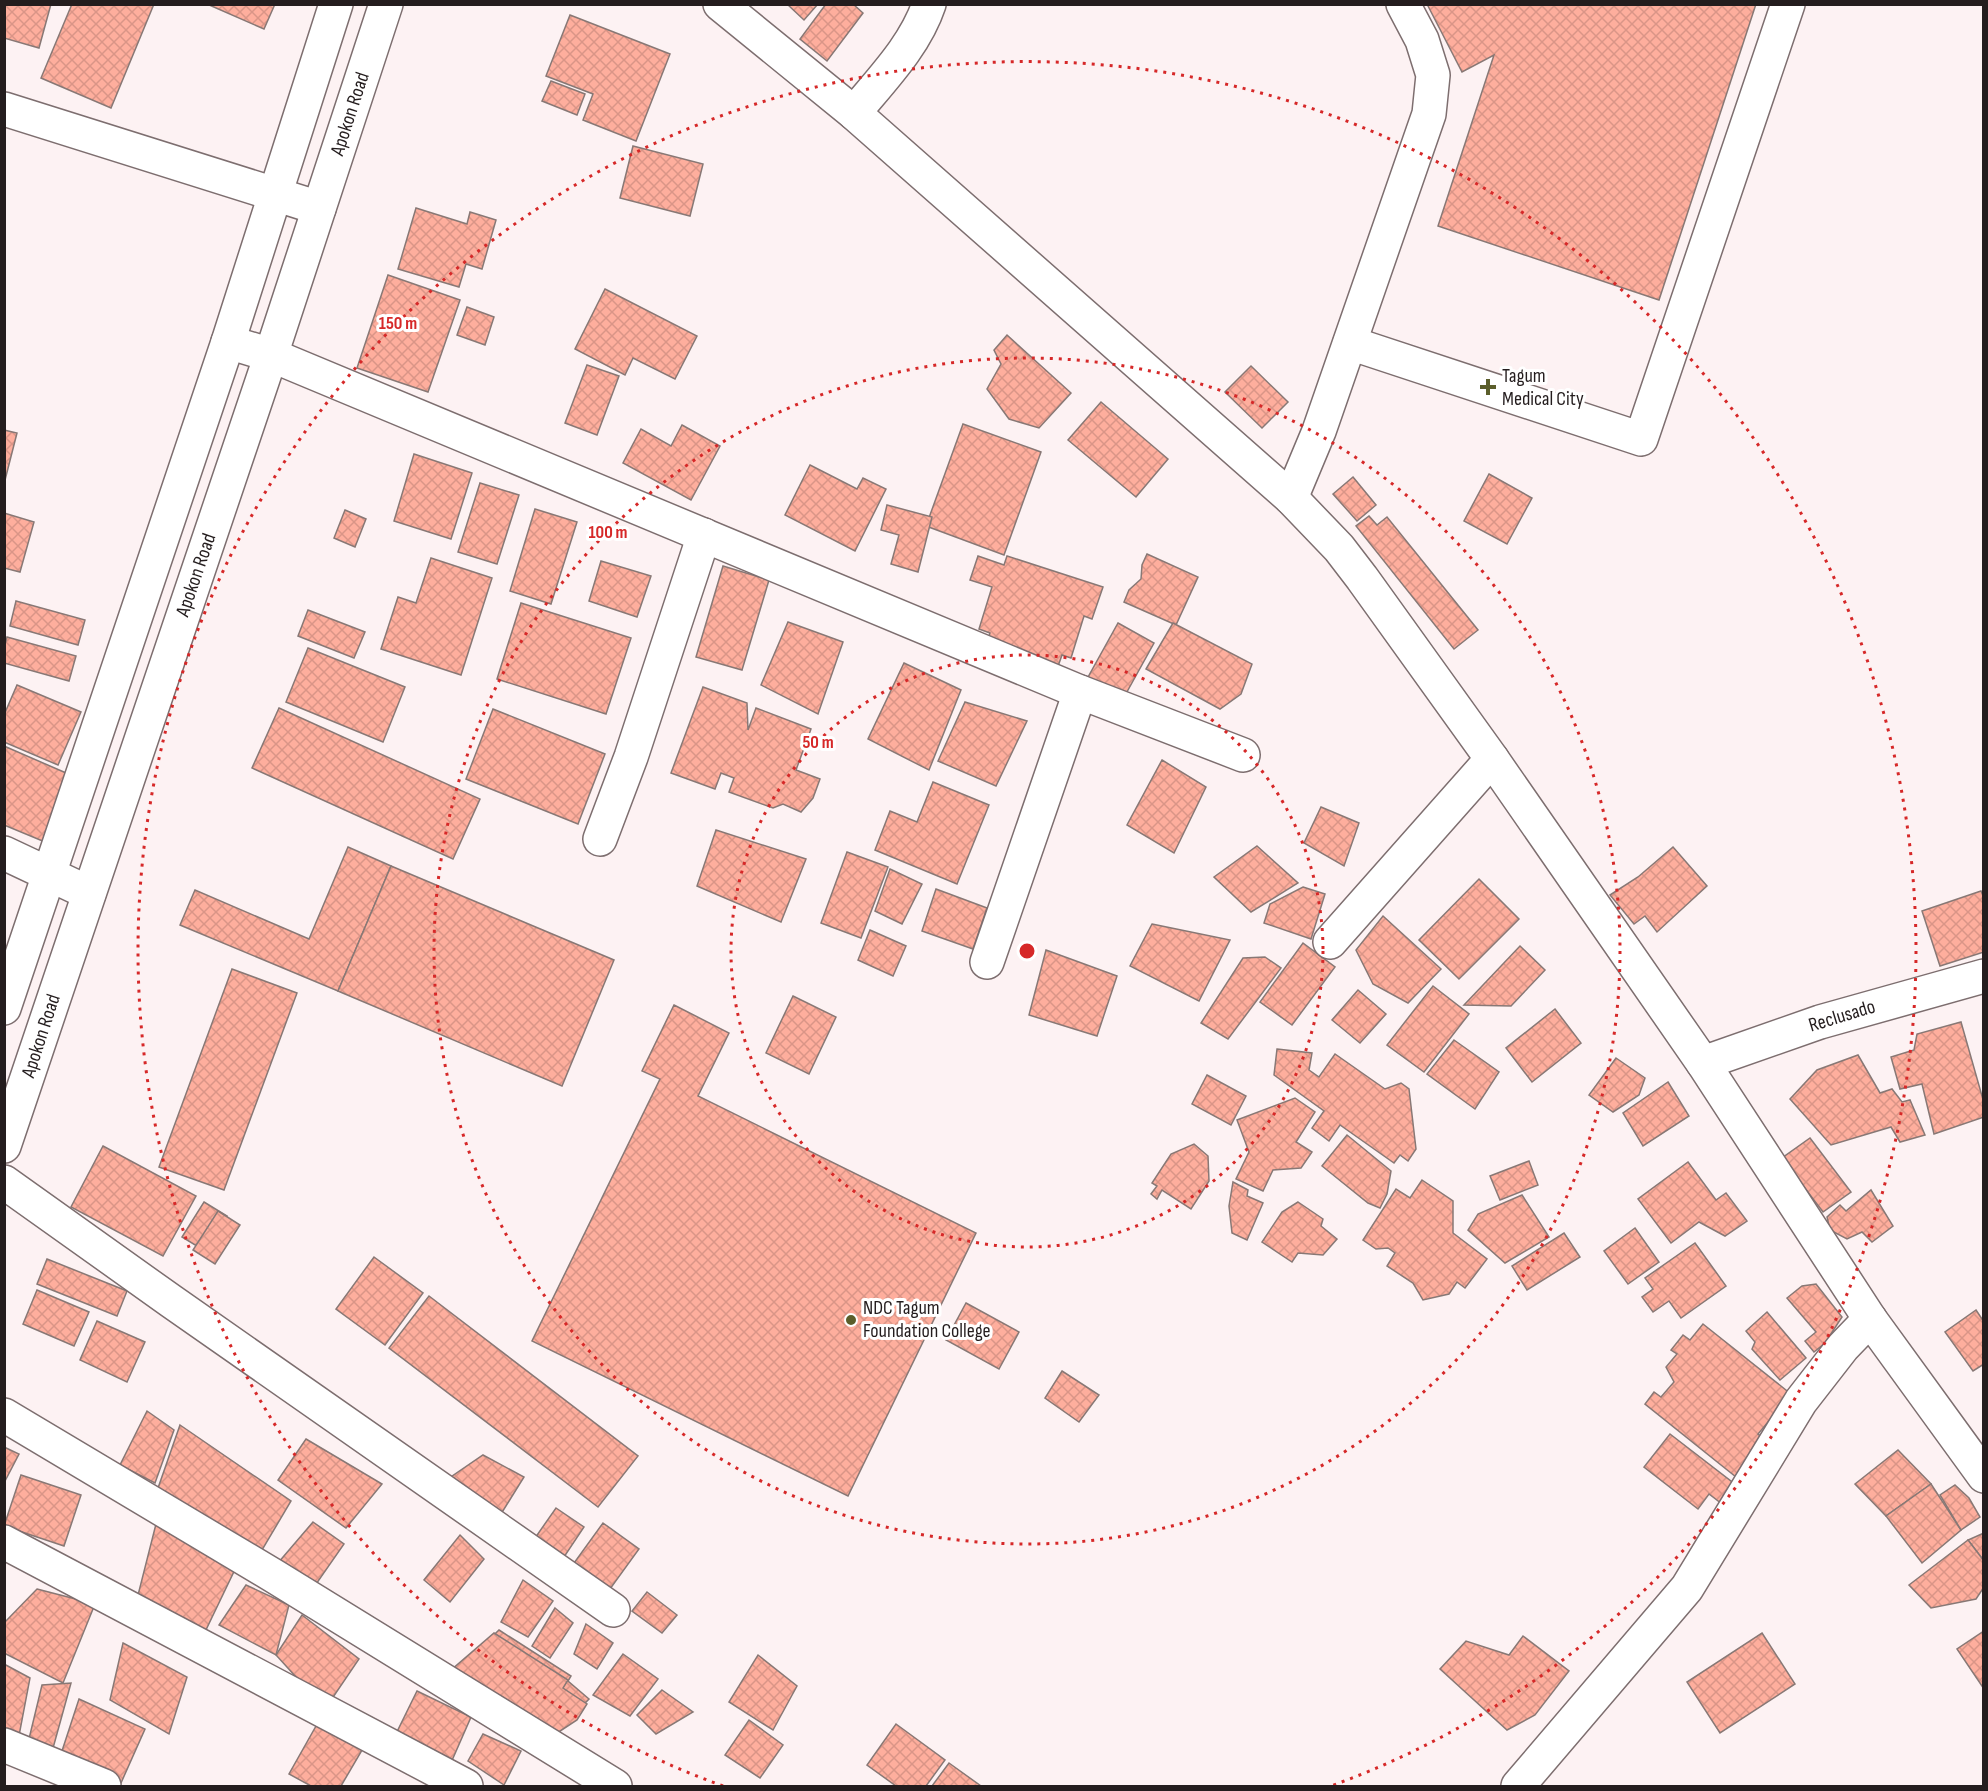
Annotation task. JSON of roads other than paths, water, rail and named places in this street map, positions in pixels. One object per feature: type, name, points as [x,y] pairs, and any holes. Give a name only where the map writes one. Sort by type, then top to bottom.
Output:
[{"type":"main road","points":[[4,1008],[228,342],[336,4]]},
{"type":"main road","name":"Apokon Road","points":[[4,1146],[271,355],[386,4]]},
{"type":"main road","points":[[720,4],[854,113],[1291,498],[1339,548],[1492,759],[1703,1063],[1870,1319],[1983,1476]]},
{"type":"main road","points":[[854,113],[908,45],[925,17],[929,4]]},
{"type":"main road","points":[[1291,498],[1319,431],[1429,114],[1433,75],[1422,40],[1403,4]]},
{"type":"main road","points":[[1350,343],[1641,439],[1788,4]]},
{"type":"main road","points":[[4,109],[319,208]]},
{"type":"main road","points":[[228,342],[271,355],[1080,692],[1243,755]]},
{"type":"main road","points":[[600,839],[631,756],[704,535]]},
{"type":"main road","points":[[987,962],[1080,692]]},
{"type":"main road","points":[[1330,942],[1492,759]]},
{"type":"main road","points":[[4,853],[89,893]]},
{"type":"main road","name":"Reclusado","points":[[1703,1063],[1820,1023],[1944,985],[1983,976]]},
{"type":"main road","points":[[4,1182],[613,1610]]},
{"type":"main road","points":[[1518,1786],[1687,1588],[1801,1401],[1843,1347],[1870,1319]]},
{"type":"main road","points":[[4,1415],[274,1576],[615,1786]]},
{"type":"main road","points":[[4,1542],[466,1786]]},
{"type":"main road","points":[[4,1745],[104,1786]]},
{"type":"place","name":"Tagum Medical City","points":[[1488,387]]},
{"type":"place","name":"NDC Tagum Foundation College","points":[[851,1320]]}]
